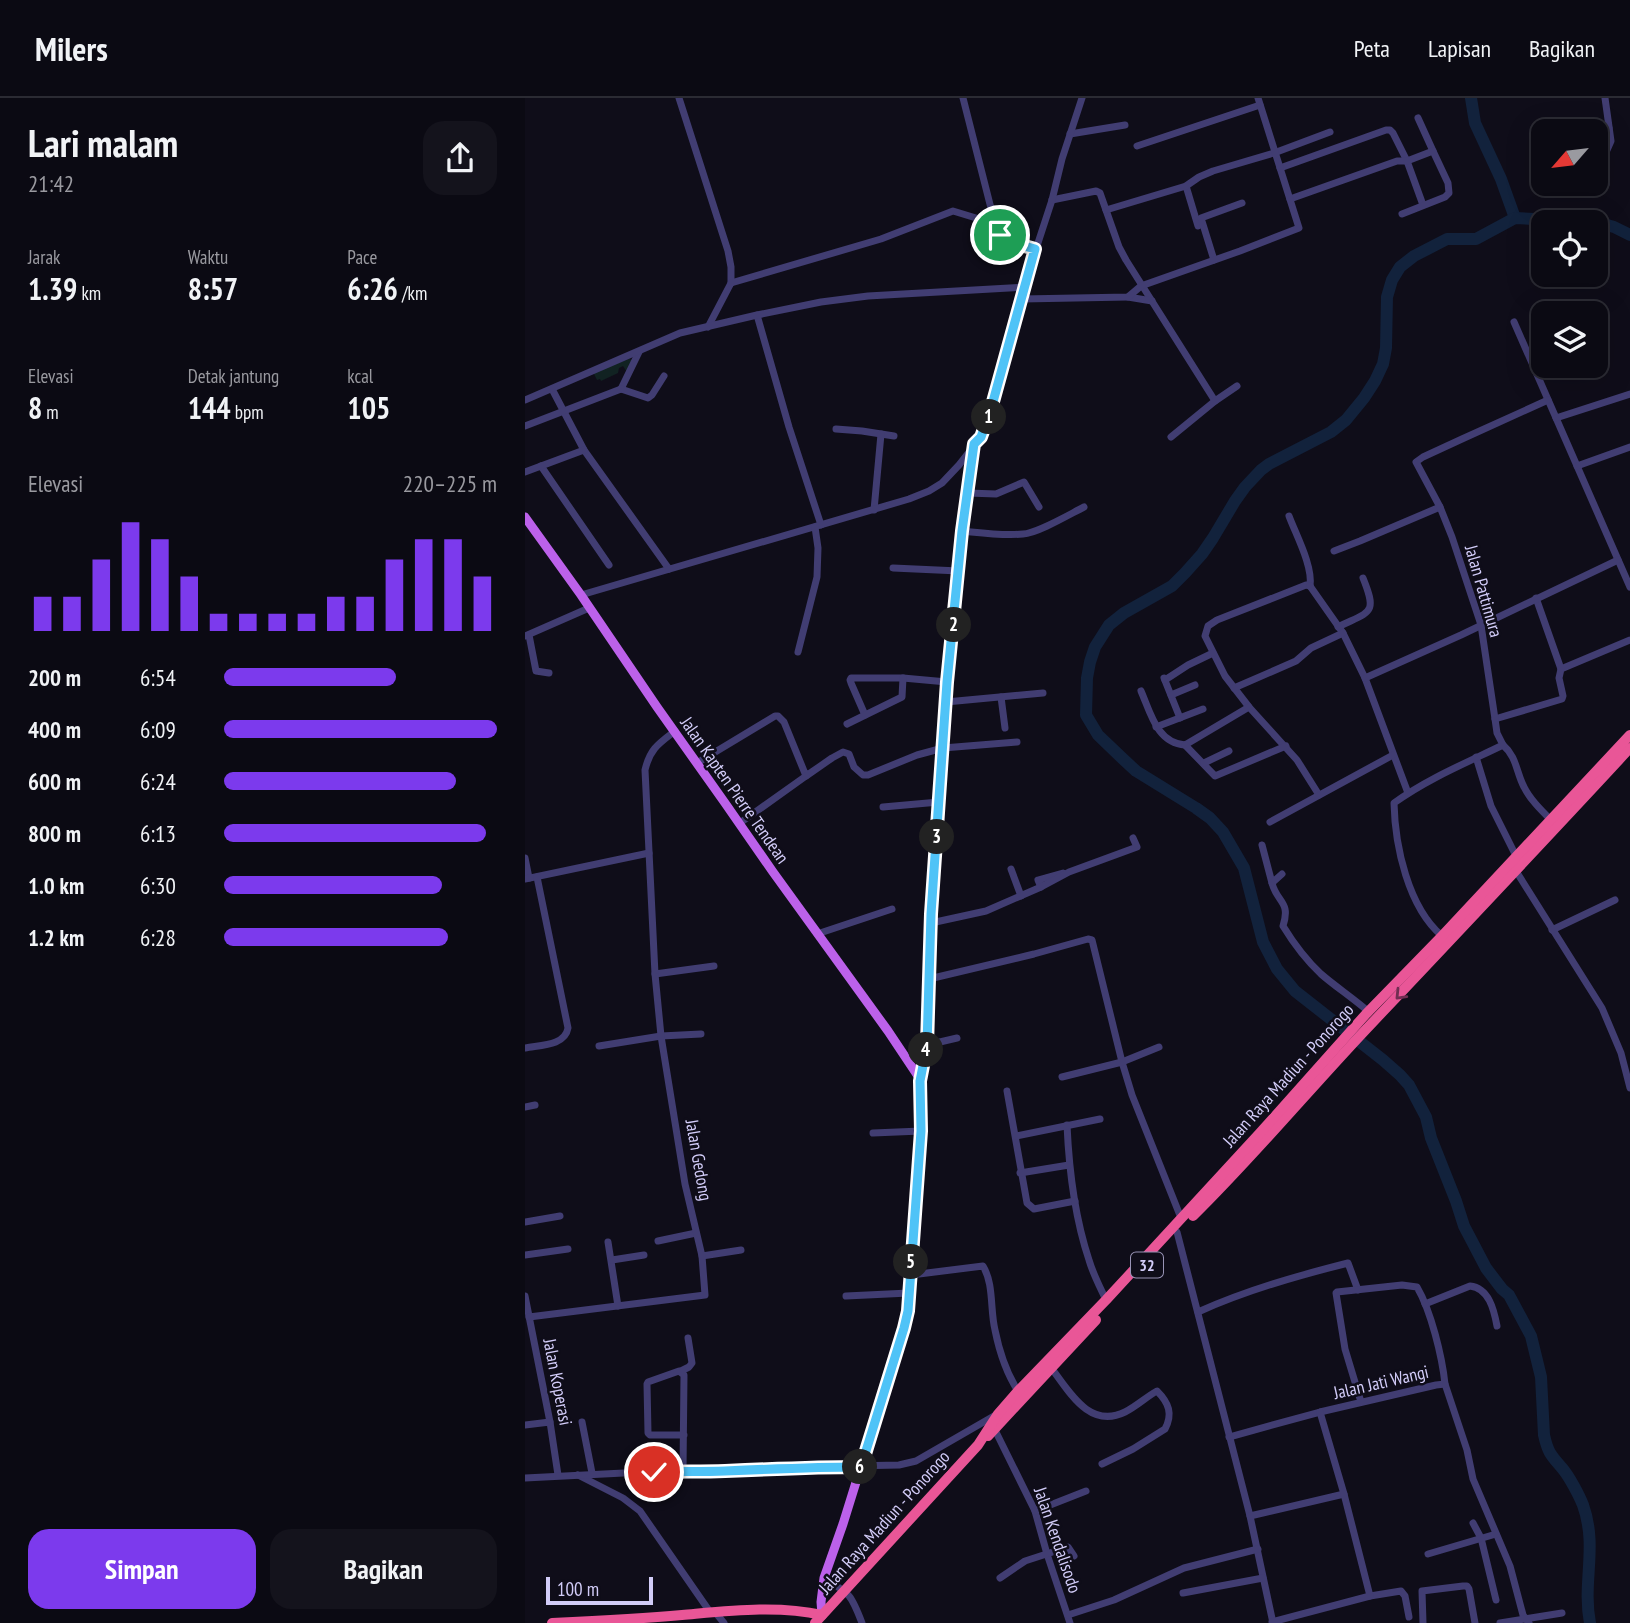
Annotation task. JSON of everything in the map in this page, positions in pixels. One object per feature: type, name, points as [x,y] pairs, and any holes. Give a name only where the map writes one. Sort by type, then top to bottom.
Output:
[{"type":"highway","name":"Jalan Raya Madiun - Ponorogo","points":[[1414,972],[1442,936],[1518,864],[1550,819],[1630,734]]},
{"type":"highway","name":"Jalan Raya Madiun - Ponorogo","points":[[819,1619],[978,1445],[995,1430],[1106,1300],[1181,1218],[1263,1136],[1312,1082],[1366,1012],[1414,972],[1630,748]]},
{"type":"highway","name":"Jalan Raya Madiun - Ponorogo","points":[[978,1445],[998,1414],[1018,1391],[1050,1365],[1239,1170],[1263,1136]]},
{"type":"highway","points":[[552,1623],[779,1609],[804,1611],[819,1619]]},
{"type":"main road","name":"Jalan Kapten Pierre Tendean","points":[[525,517],[888,1031],[920,1081]]},
{"type":"main road","points":[[819,1619],[824,1578],[904,1328],[911,1275],[921,1131],[920,1081]]},
{"type":"street","points":[[679,98],[731,267],[731,283],[708,327]]},
{"type":"street","points":[[963,98],[996,228]]},
{"type":"street","points":[[581,595],[874,510],[919,495],[941,483],[981,437],[1082,98]]},
{"type":"street","points":[[1605,98],[1611,141],[1608,146]]},
{"type":"street","points":[[1128,297],[1141,286],[1299,228],[1259,102],[1137,146]]},
{"type":"street","points":[[1402,214],[1449,193],[1448,183],[1436,153],[1418,118]]},
{"type":"street","points":[[1070,134],[1125,125]]},
{"type":"street","points":[[1280,168],[1390,130],[1407,161],[1423,205]]},
{"type":"street","points":[[1106,210],[1186,187],[1213,171],[1274,153],[1329,132]]},
{"type":"street","points":[[1290,199],[1433,151]]},
{"type":"street","points":[[1186,187],[1212,260]]},
{"type":"street","points":[[1052,200],[1097,191],[1101,195],[1119,247],[1215,401]]},
{"type":"street","points":[[1212,260],[1201,218],[1242,203]]},
{"type":"street","points":[[731,283],[881,239],[953,211],[996,228],[1007,241],[1035,249]]},
{"type":"street","points":[[525,400],[680,333],[757,315],[868,296],[1025,288]]},
{"type":"street","points":[[1022,299],[1128,297],[1151,301]]},
{"type":"street","points":[[757,315],[818,526],[817,577],[798,652]]},
{"type":"street","points":[[1514,322],[1630,587]]},
{"type":"street","points":[[621,389],[639,352]]},
{"type":"street","points":[[525,426],[621,389],[648,398],[664,376]]},
{"type":"street","points":[[1171,437],[1237,386]]},
{"type":"street","points":[[552,389],[584,450],[669,569]]},
{"type":"street","points":[[1556,418],[1630,394]]},
{"type":"street","name":"Jalan Pattimura","points":[[1548,400],[1433,452],[1417,460],[1417,464],[1440,507],[1452,537],[1481,625],[1497,733],[1503,746],[1513,756],[1524,789],[1550,819]]},
{"type":"street","points":[[836,429],[894,436]]},
{"type":"street","points":[[874,510],[881,434]]},
{"type":"street","points":[[920,1081],[927,1045],[930,923],[947,682],[962,531],[974,444]]},
{"type":"street","points":[[1577,466],[1630,447]]},
{"type":"street","points":[[525,472],[584,450]]},
{"type":"street","points":[[541,466],[609,565]]},
{"type":"street","points":[[968,493],[996,494],[1024,482],[1039,506]]},
{"type":"street","points":[[962,531],[1024,534],[1084,507]]},
{"type":"street","points":[[1335,551],[1440,507]]},
{"type":"street","points":[[1289,516],[1308,566],[1310,586],[1340,630],[1365,678],[1408,793]]},
{"type":"street","points":[[1365,678],[1536,598],[1620,563],[1630,562]]},
{"type":"street","points":[[893,568],[959,570]]},
{"type":"street","points":[[1234,688],[1296,661],[1311,648],[1367,612],[1372,598],[1363,578]]},
{"type":"street","points":[[1310,586],[1306,585],[1217,620],[1208,626],[1205,636],[1225,676],[1249,707],[1286,746],[1319,795]]},
{"type":"street","points":[[1495,719],[1562,699],[1559,675],[1561,669],[1536,598]]},
{"type":"street","points":[[549,673],[536,671],[527,635],[589,608]]},
{"type":"street","points":[[1561,669],[1630,640]]},
{"type":"street","points":[[1180,718],[1165,679],[1213,653]]},
{"type":"street","points":[[865,715],[851,678],[903,678],[947,682]]},
{"type":"street","points":[[847,724],[902,697],[903,678]]},
{"type":"street","points":[[1171,695],[1195,685]]},
{"type":"street","points":[[1142,691],[1156,727],[1165,738],[1176,744],[1185,745],[1249,707]]},
{"type":"street","points":[[946,702],[1042,694]]},
{"type":"street","points":[[1001,697],[1005,728]]},
{"type":"street","points":[[1156,727],[1203,709]]},
{"type":"street","points":[[697,762],[778,716],[789,732],[806,776]]},
{"type":"street","name":"Jalan Gedong","points":[[529,1317],[705,1295],[702,1256],[685,1184],[661,1037],[655,974],[645,770],[652,750],[674,731]]},
{"type":"street","points":[[740,823],[843,752],[849,754],[854,766],[863,775],[868,775],[916,755],[943,748],[1017,742]]},
{"type":"street","points":[[1185,745],[1215,776],[1286,746]]},
{"type":"street","points":[[1442,936],[1419,907],[1409,886],[1402,860],[1394,803],[1476,757],[1503,746]]},
{"type":"street","points":[[1204,763],[1229,751]]},
{"type":"street","points":[[1270,822],[1393,755]]},
{"type":"street","points":[[1476,757],[1491,806],[1518,864],[1552,930],[1602,1008],[1621,1053],[1630,1088]]},
{"type":"street","points":[[883,807],[939,802]]},
{"type":"street","points":[[930,923],[986,911],[1041,887],[1038,880],[1069,872],[1137,847],[1133,838]]},
{"type":"street","points":[[1262,845],[1274,890],[1287,912],[1283,926],[1294,944],[1322,976],[1366,1012]]},
{"type":"street","points":[[530,878],[649,853]]},
{"type":"street","points":[[525,858],[568,1028],[567,1035],[562,1040],[525,1048]]},
{"type":"street","points":[[1011,869],[1021,896]]},
{"type":"street","points":[[1272,883],[1282,874]]},
{"type":"street","points":[[1552,930],[1615,900]]},
{"type":"street","points":[[817,934],[892,909]]},
{"type":"street","points":[[929,979],[1091,939],[1132,1095],[1181,1218]]},
{"type":"street","points":[[655,974],[714,966]]},
{"type":"street","points":[[599,1046],[701,1034]]},
{"type":"street","points":[[927,1045],[957,1038]]},
{"type":"street","points":[[1062,1077],[1122,1062],[1159,1047]]},
{"type":"street","points":[[1621,1053],[1630,1050]]},
{"type":"street","points":[[1007,1091],[1025,1199],[1034,1209],[1075,1201]]},
{"type":"street","points":[[525,1107],[535,1105]]},
{"type":"street","points":[[1016,1136],[1100,1119]]},
{"type":"street","points":[[1067,1125],[1069,1165],[1075,1201],[1089,1261],[1106,1300]]},
{"type":"street","points":[[873,1133],[921,1131]]},
{"type":"street","points":[[1020,1173],[1069,1165]]},
{"type":"street","points":[[525,1222],[560,1216]]},
{"type":"street","points":[[1177,1232],[1250,1516],[1273,1622],[1370,1596],[1401,1591],[1405,1596],[1409,1617]]},
{"type":"street","points":[[658,1241],[697,1233]]},
{"type":"street","points":[[608,1242],[618,1306]]},
{"type":"street","points":[[525,1255],[568,1250]]},
{"type":"street","points":[[702,1256],[741,1250]]},
{"type":"street","points":[[612,1260],[643,1255]]},
{"type":"street","points":[[1198,1312],[1232,1297],[1294,1276],[1348,1263],[1358,1290]]},
{"type":"street","points":[[911,1275],[983,1266],[990,1289],[995,1331],[1010,1378],[1018,1391]]},
{"type":"street","points":[[1361,1402],[1345,1349],[1337,1292],[1413,1285],[1419,1289],[1425,1304],[1470,1286],[1477,1287],[1489,1300],[1497,1326]]},
{"type":"street","points":[[846,1296],[909,1293]]},
{"type":"street","name":"Jalan Koperasi","points":[[525,1296],[558,1475]]},
{"type":"street","name":"Jalan Jati Wangi","points":[[1229,1437],[1320,1412],[1445,1384],[1425,1304]]},
{"type":"street","points":[[684,1435],[648,1433],[647,1383],[689,1367],[692,1363],[688,1338]]},
{"type":"street","points":[[1050,1365],[1083,1408],[1095,1414],[1117,1415],[1157,1391],[1165,1401],[1170,1413],[1165,1429],[1102,1464]]},
{"type":"street","points":[[681,1371],[684,1375],[683,1470]]},
{"type":"street","points":[[1445,1384],[1467,1450],[1473,1479],[1510,1566],[1527,1621]]},
{"type":"street","points":[[1320,1412],[1370,1596]]},
{"type":"street","points":[[525,1478],[683,1470],[887,1467],[916,1461],[998,1414]]},
{"type":"street","points":[[525,1425],[549,1422]]},
{"type":"street","points":[[582,1422],[592,1474]]},
{"type":"street","name":"Jalan Kendalisodo","points":[[995,1430],[1035,1511],[1069,1619]]},
{"type":"street","points":[[577,1475],[623,1498],[640,1511],[713,1612],[724,1623]]},
{"type":"street","points":[[1035,1511],[1086,1490]]},
{"type":"street","points":[[1250,1516],[1344,1494]]},
{"type":"street","points":[[1473,1523],[1481,1538],[1496,1600]]},
{"type":"street","points":[[1428,1554],[1496,1534]]},
{"type":"street","points":[[1000,1578],[1021,1563],[1068,1547],[1074,1556]]},
{"type":"street","points":[[1069,1619],[1184,1568],[1258,1549]]},
{"type":"street","points":[[1182,1593],[1263,1577]]},
{"type":"street","points":[[824,1578],[845,1591],[853,1600],[862,1623]]},
{"type":"street","points":[[1423,1623],[1423,1590],[1463,1586],[1469,1589],[1475,1623]]},
{"type":"street","points":[[1500,1623],[1527,1621],[1562,1613]]},
{"type":"shaded area","points":[[632,360],[627,372],[623,366],[618,373],[601,381],[597,380],[593,372]]},
{"type":"waterway","points":[[1471,98],[1475,123],[1501,179],[1515,218]]},
{"type":"waterway","points":[[1590,1623],[1590,1550],[1587,1520],[1574,1486],[1547,1446],[1541,1377],[1531,1336],[1509,1295],[1486,1268],[1464,1226],[1431,1138],[1426,1117],[1409,1085],[1383,1060],[1295,991],[1277,969],[1263,942],[1244,868],[1223,832],[1196,808],[1136,771],[1098,735],[1086,715],[1087,678],[1095,647],[1109,625],[1124,613],[1172,586],[1185,573],[1202,554],[1245,487],[1261,470],[1331,432],[1346,420],[1364,398],[1383,364],[1387,297],[1392,280],[1400,267],[1414,256],[1447,239],[1476,239],[1515,218],[1597,222],[1630,235]]},
{"type":"route","points":[[654,1472],[861,1467],[904,1328],[908,1311],[918,1181],[920,1081],[927,1045],[931,914],[947,682],[962,531],[974,444],[981,437],[991,409],[1035,249],[1007,241],[1000,235]]}]
